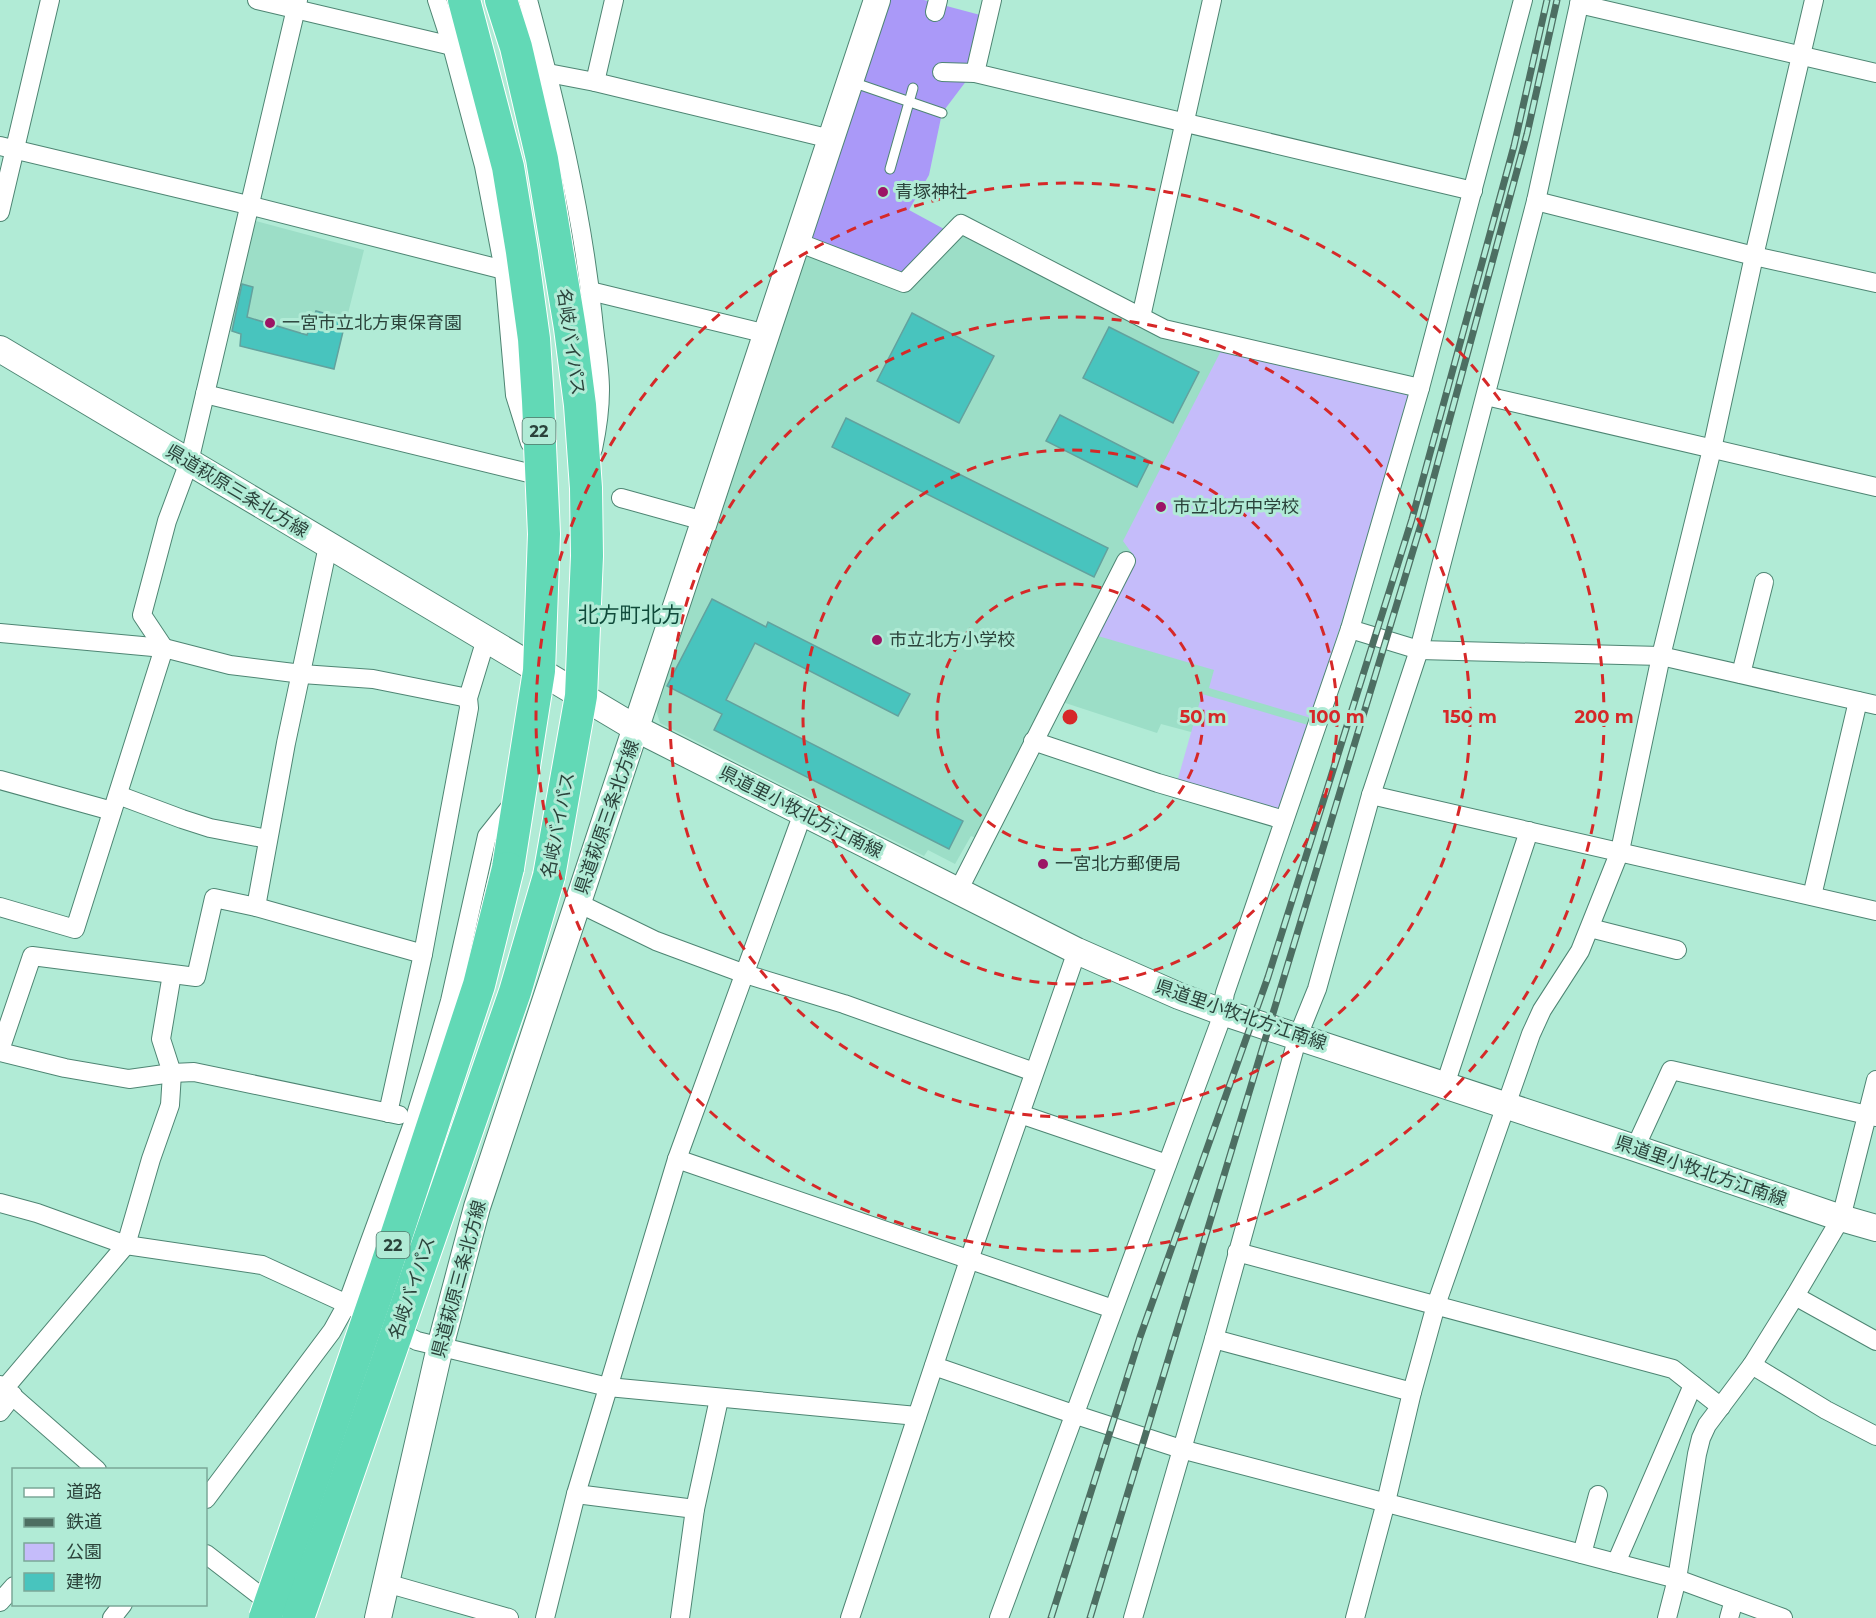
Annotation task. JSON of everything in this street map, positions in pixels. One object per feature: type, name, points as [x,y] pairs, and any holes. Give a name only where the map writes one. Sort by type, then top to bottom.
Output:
[{"type":"highway","name":"名岐バイパス","points":[[265,1618],[385,1270],[479,985],[507,868],[538,671],[544,534],[534,339],[508,167],[464,0]]},
{"type":"highway","name":"名岐バイパス","points":[[298,1618],[515,992],[549,876],[581,696],[588,556],[580,405],[542,159],[516,47],[501,0]]},
{"type":"main road","points":[[637,729],[877,0]]},
{"type":"main road","name":"県道萩原三条北方線","points":[[0,349],[637,729],[477,1207],[440,1347],[378,1618]]},
{"type":"main road","name":"県道里小牧北方江南線","points":[[637,729],[1077,951],[1157,987],[1222,1012],[1876,1228]]},
{"type":"street","points":[[0,212],[8,148],[50,0]]},
{"type":"street","points":[[257,0],[297,5],[452,46]]},
{"type":"street","points":[[437,0],[452,46],[484,166],[504,270],[515,395],[540,476]]},
{"type":"street","points":[[528,0],[548,73],[573,184],[590,291],[600,389],[597,429],[586,488]]},
{"type":"street","points":[[595,82],[614,0]]},
{"type":"street","points":[[975,73],[992,0]]},
{"type":"street","points":[[1141,317],[1212,0]]},
{"type":"street","points":[[999,1618],[1207,1058],[1222,1012],[1225,993],[1350,629],[1420,388],[1523,0]]},
{"type":"street","points":[[1355,1618],[1436,1305],[1531,1034],[1542,1010],[1580,951],[1620,851],[1661,656],[1712,448],[1814,0]]},
{"type":"street","points":[[1133,1618],[1214,1339],[1298,1036],[1317,989],[1371,795],[1419,650],[1536,201],[1579,2],[1876,74]]},
{"type":"street","points":[[164,648],[142,615],[167,521],[189,462],[297,5]]},
{"type":"street","points":[[942,72],[975,73],[1473,191]]},
{"type":"street","points":[[548,73],[595,82],[831,139]]},
{"type":"street","points":[[8,148],[248,205],[504,270]]},
{"type":"street","points":[[1536,201],[1754,256],[1876,283]]},
{"type":"street","points":[[797,242],[904,283],[961,224],[1164,329],[1420,388]]},
{"type":"street","points":[[590,291],[766,334]]},
{"type":"street","points":[[205,394],[540,476]]},
{"type":"street","points":[[1486,396],[1876,488]]},
{"type":"street","points":[[621,498],[704,521]]},
{"type":"street","points":[[256,907],[286,743],[328,546]]},
{"type":"street","points":[[958,891],[1126,561]]},
{"type":"street","points":[[1741,674],[1764,582]]},
{"type":"street","points":[[1350,629],[1419,650],[1661,656],[1876,705]]},
{"type":"street","points":[[0,633],[164,648],[230,665],[302,674],[373,679],[468,698]]},
{"type":"street","points":[[388,1113],[423,954],[469,708],[468,698],[486,639]]},
{"type":"street","points":[[65,960],[164,648]]},
{"type":"street","points":[[1812,896],[1858,701]]},
{"type":"street","points":[[1033,741],[1158,783],[1284,820]]},
{"type":"street","points":[[0,780],[115,803],[210,828],[268,839]]},
{"type":"street","points":[[207,1498],[332,1331],[347,1304],[415,1118],[450,1001],[487,836],[520,794]]},
{"type":"street","points":[[1371,795],[1876,911]]},
{"type":"street","points":[[545,1618],[576,1494],[677,1159],[803,813]]},
{"type":"street","points":[[1445,1084],[1529,831]]},
{"type":"street","points":[[415,1118],[194,1072],[129,1079],[65,1068],[0,1051],[32,956],[196,977],[214,898],[256,907],[423,954]]},
{"type":"street","points":[[578,903],[656,941],[746,974],[844,1004],[1034,1072]]},
{"type":"street","points":[[0,907],[75,929]]},
{"type":"street","points":[[1590,928],[1677,950]]},
{"type":"street","points":[[850,1618],[969,1260],[1077,951]]},
{"type":"street","points":[[0,1412],[6,1390],[126,1245],[151,1159],[170,1105],[172,1073],[161,1039],[172,974]]},
{"type":"street","points":[[1635,1148],[1671,1070],[1872,1116]]},
{"type":"street","points":[[1667,1618],[1677,1579],[1701,1438],[1707,1425],[1752,1365],[1841,1218],[1872,1116],[1876,1080]]},
{"type":"street","points":[[1020,1113],[1167,1164]]},
{"type":"street","points":[[677,1159],[1113,1309]]},
{"type":"street","points":[[0,1203],[37,1213],[126,1245],[262,1265],[347,1304],[417,1341],[608,1387],[917,1416]]},
{"type":"street","points":[[1237,1252],[1673,1369],[1721,1407]]},
{"type":"street","points":[[1795,1296],[1876,1341]]},
{"type":"street","points":[[1214,1339],[1412,1392]]},
{"type":"street","points":[[1752,1365],[1826,1410],[1876,1436]]},
{"type":"street","points":[[934,1366],[1181,1449],[1677,1579],[1783,1618]]},
{"type":"street","points":[[1616,1563],[1694,1385]]},
{"type":"street","points":[[6,1390],[95,1468]]},
{"type":"street","points":[[680,1618],[695,1509],[718,1399]]},
{"type":"street","points":[[576,1494],[695,1509]]},
{"type":"street","points":[[1582,1554],[1598,1495]]},
{"type":"street","points":[[207,1555],[289,1618]]},
{"type":"street","points":[[386,1583],[509,1618]]},
{"type":"street","points":[[0,1602],[12,1588]]},
{"type":"street","points":[[1729,1618],[1734,1600]]},
{"type":"street","points":[[112,1618],[122,1606]]},
{"type":"lane","points":[[850,82],[942,113]]},
{"type":"lane","points":[[890,169],[913,88]]},
{"type":"shaded area","points":[[887,0],[924,0],[984,16],[970,76],[942,113],[929,175],[909,210],[944,229],[905,271],[898,272],[811,238]]},
{"type":"shaded area","points":[[245,218],[364,250],[334,369],[240,346],[240,334],[228,331]]},
{"type":"shaded area","points":[[962,233],[1223,349],[1360,564],[1279,811],[1191,732],[1161,724],[1157,733],[1047,697],[976,838],[971,836],[955,864],[928,850],[924,856],[660,723],[656,710],[806,253],[905,292]]},
{"type":"green space","points":[[1222,349],[1406,391],[1410,397],[1311,718],[1209,688],[1214,670],[1098,636],[1136,559],[1123,541]]},
{"type":"green space","points":[[1202,694],[1308,725],[1279,811],[1177,782]]},
{"type":"building","points":[[242,284],[253,287],[247,317],[307,335],[316,311],[346,319],[334,369],[240,346],[241,334],[232,331]]},
{"type":"building","points":[[912,313],[994,356],[959,423],[877,381]]},
{"type":"building","points":[[1109,327],[1199,372],[1173,423],[1083,378]]},
{"type":"building","points":[[1060,415],[1150,461],[1137,487],[1046,441]]},
{"type":"building","points":[[846,418],[1108,548],[1094,577],[832,447]]},
{"type":"building","points":[[712,599],[766,627],[768,622],[910,694],[898,716],[755,643],[726,700],[963,821],[949,849],[714,730],[722,714],[667,686]]},
{"type":"railway","points":[[1051,1618],[1140,1337],[1268,977],[1412,519],[1514,146],[1547,0]]},
{"type":"railway","points":[[1090,1618],[1422,521],[1527,134],[1557,0]]},
{"type":"place","name":"青塚神社","points":[[883,192]]},
{"type":"place","name":"一宮市立北方東保育園","points":[[270,323]]},
{"type":"place","name":"市立北方中学校","points":[[1161,507]]},
{"type":"place","name":"市立北方小学校","points":[[877,640]]},
{"type":"place","name":"一宮北方郵便局","points":[[1043,864]]},
{"type":"district","name":"北方町北方","points":[[630,615]]}]
